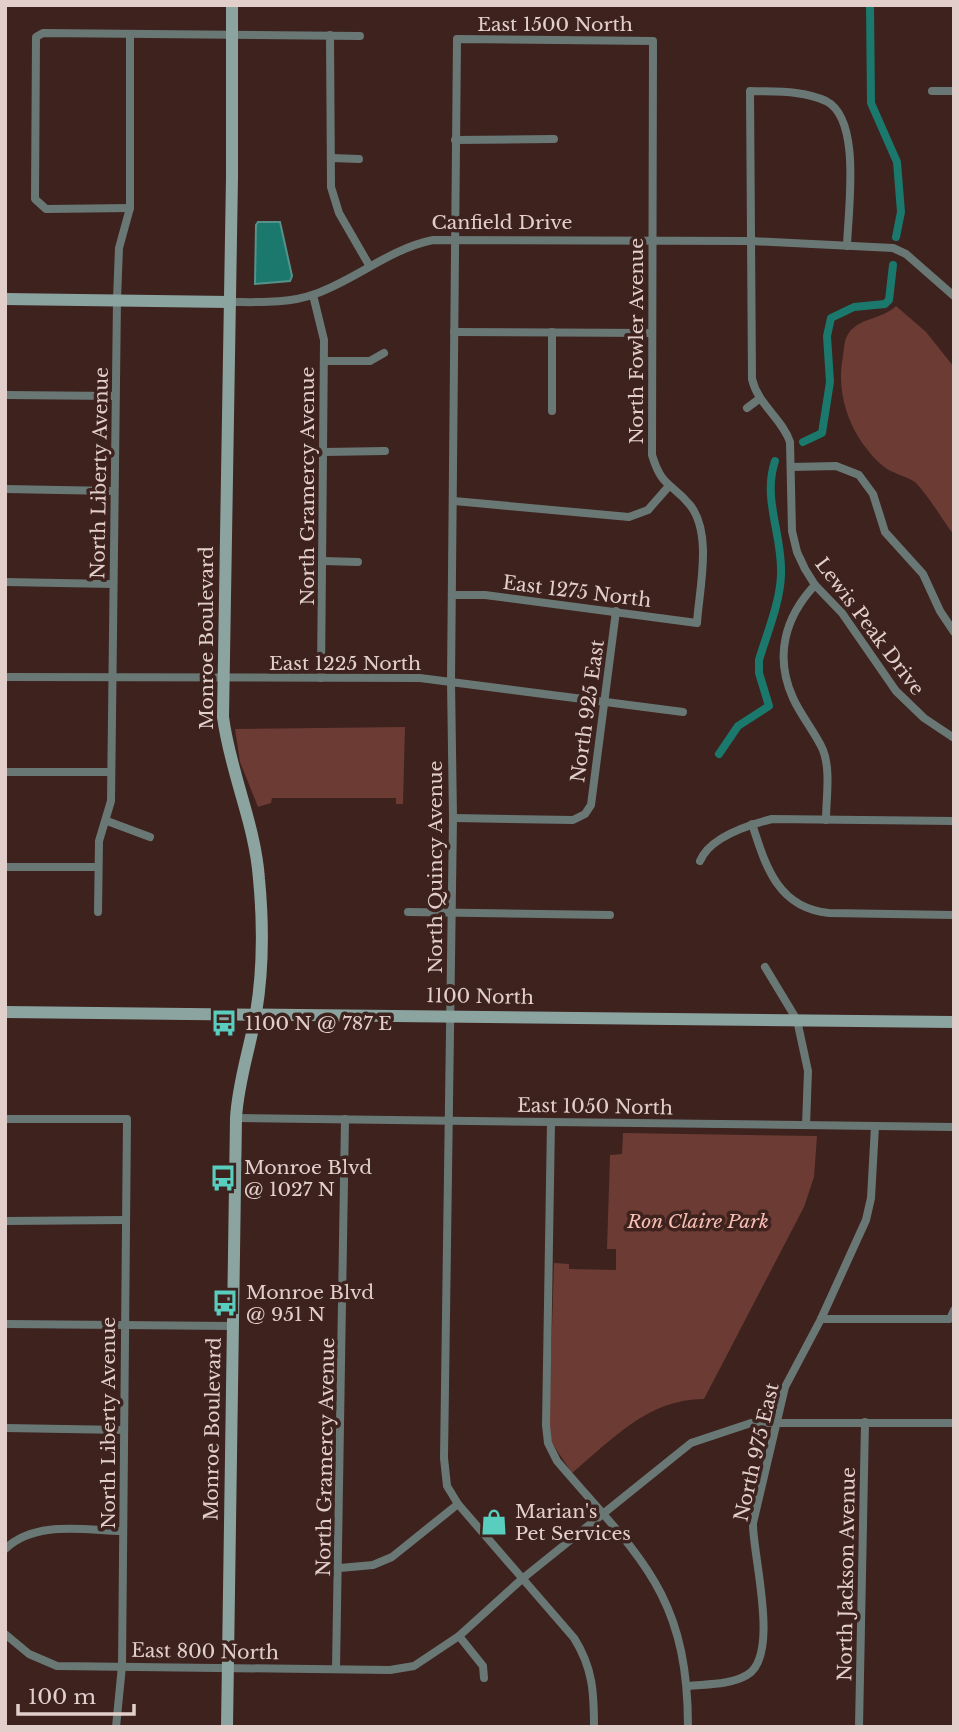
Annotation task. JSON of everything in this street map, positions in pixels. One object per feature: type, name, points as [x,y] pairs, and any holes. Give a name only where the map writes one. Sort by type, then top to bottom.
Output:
[{"type":"street","name":"Monroe Boulevard","points":[[227,1727],[236,1118],[237,1095],[256,1012],[260,881],[253,835],[226,743],[222,679],[232,5]]},
{"type":"street","points":[[130,208],[46,209],[35,199],[36,37],[43,33],[360,36]]},
{"type":"street","name":"North Liberty Avenue","points":[[98,912],[99,841],[111,801],[117,299],[119,248],[130,208],[130,34]]},
{"type":"street","points":[[330,35],[331,187],[339,213],[369,265]]},
{"type":"street","name":"East 1500 North","points":[[457,39],[653,41]]},
{"type":"street","name":"North Quincy Avenue","points":[[457,39],[451,681],[453,818],[443,1458],[447,1486],[458,1504],[585,1656],[594,1690],[594,1727]]},
{"type":"street","name":"North Fowler Avenue","points":[[653,41],[652,455],[659,478],[691,506],[699,522],[702,544],[697,623]]},
{"type":"street","name":"Lewis Peak Drive","points":[[847,246],[849,136],[839,112],[827,102],[800,92],[750,91],[752,379],[759,399],[786,430],[790,442],[794,541],[797,552],[815,584],[842,612],[896,691],[924,718],[954,738]]},
{"type":"street","points":[[932,91],[954,91]]},
{"type":"street","points":[[455,140],[554,139]]},
{"type":"street","points":[[331,158],[359,159]]},
{"type":"street","name":"Canfield Drive","points":[[5,299],[276,302],[313,295],[412,244],[454,240],[751,242],[893,248],[906,254],[954,296]]},
{"type":"street","name":"North Gramercy Avenue","points":[[313,295],[321,317],[324,361],[321,678]]},
{"type":"street","points":[[454,332],[651,333]]},
{"type":"street","points":[[552,332],[552,411]]},
{"type":"street","points":[[324,361],[370,360],[384,353]]},
{"type":"street","points":[[5,395],[115,396]]},
{"type":"street","points":[[747,408],[759,399]]},
{"type":"street","points":[[324,452],[385,451]]},
{"type":"street","points":[[791,467],[836,466],[859,475],[873,494],[885,532],[923,574],[940,611],[954,632]]},
{"type":"street","points":[[454,501],[629,517],[648,510],[668,486]]},
{"type":"street","points":[[5,489],[114,491]]},
{"type":"street","points":[[323,561],[358,562]]},
{"type":"street","points":[[5,582],[113,584]]},
{"type":"street","points":[[815,584],[795,606],[784,645],[784,660],[793,699],[823,751],[826,820]]},
{"type":"street","name":"East 1275 North","points":[[453,595],[485,595],[697,623]]},
{"type":"street","name":"North 925 East","points":[[453,818],[573,820],[586,814],[591,806],[616,611]]},
{"type":"street","name":"East 1225 North","points":[[5,677],[451,681],[683,712]]},
{"type":"street","points":[[5,772],[110,772]]},
{"type":"street","points":[[700,862],[705,850],[752,824],[772,820],[954,821]]},
{"type":"street","points":[[107,821],[150,837]]},
{"type":"street","points":[[752,824],[773,882],[798,905],[829,913],[954,915]]},
{"type":"street","points":[[5,867],[98,867]]},
{"type":"street","points":[[408,912],[610,915]]},
{"type":"street","points":[[765,967],[797,1020],[808,1070],[806,1125]]},
{"type":"street","name":"1100 North","points":[[5,1012],[256,1012],[954,1022]]},
{"type":"street","name":"East 1050 North","points":[[236,1118],[954,1127]]},
{"type":"street","name":"North Liberty Avenue","points":[[5,1119],[127,1119],[122,1666],[116,1727]]},
{"type":"street","name":"North Gramercy Avenue","points":[[336,1669],[340,1568],[345,1119]]},
{"type":"street","points":[[551,1122],[546,1425],[548,1443],[557,1461],[636,1552],[661,1589],[678,1633],[688,1686],[688,1727]]},
{"type":"street","name":"North 975 East","points":[[688,1686],[722,1683],[750,1674],[763,1640],[763,1590],[752,1543],[753,1522],[785,1387],[821,1319],[866,1220],[871,1198],[875,1126]]},
{"type":"street","points":[[5,1221],[125,1220]]},
{"type":"street","points":[[821,1319],[952,1315]]},
{"type":"street","points":[[5,1324],[233,1326]]},
{"type":"street","points":[[484,1678],[483,1666],[459,1636],[522,1579],[673,1456],[719,1431],[751,1423],[776,1421],[954,1423]]},
{"type":"street","name":"North Jackson Avenue","points":[[859,1727],[865,1422]]},
{"type":"street","points":[[5,1428],[124,1430]]},
{"type":"street","points":[[340,1568],[373,1565],[392,1557],[458,1504]]},
{"type":"street","points":[[5,1549],[24,1535],[45,1530],[122,1531]]},
{"type":"street","name":"East 800 North","points":[[5,1634],[29,1654],[57,1666],[390,1670],[414,1666],[459,1636]]},
{"type":"green space","points":[[896,306],[926,332],[954,367],[954,535],[916,483],[887,469],[872,455],[855,430],[844,402],[841,371],[847,336],[857,325]]},
{"type":"green space","points":[[405,727],[403,804],[396,804],[396,798],[272,798],[271,803],[258,807],[240,762],[235,729]]},
{"type":"green space","name":"Ron Claire Park","points":[[623,1133],[817,1136],[814,1177],[804,1207],[704,1399],[684,1401],[648,1413],[572,1473],[552,1443],[549,1426],[554,1263],[569,1264],[569,1269],[616,1270],[616,1249],[607,1249],[610,1155],[622,1154]]},
{"type":"water","points":[[258,222],[280,222],[292,276],[290,281],[255,284]]},
{"type":"waterway","points":[[870,5],[871,103],[897,162],[901,212],[896,237]]},
{"type":"waterway","points":[[803,442],[822,433],[830,382],[827,336],[831,318],[854,307],[885,304],[889,300],[893,265]]},
{"type":"waterway","points":[[719,754],[738,726],[769,706],[759,673],[759,660],[776,607],[781,575],[771,490],[775,461]]},
{"type":"place","name":"1100 N @ 787 E","points":[[224,1023]]},
{"type":"place","name":"Monroe Blvd @ 1027 N","points":[[223,1178]]},
{"type":"place","name":"Monroe Blvd @ 951 N","points":[[225,1303]]},
{"type":"place","name":"Marian's Pet Services","points":[[494,1522]]}]
